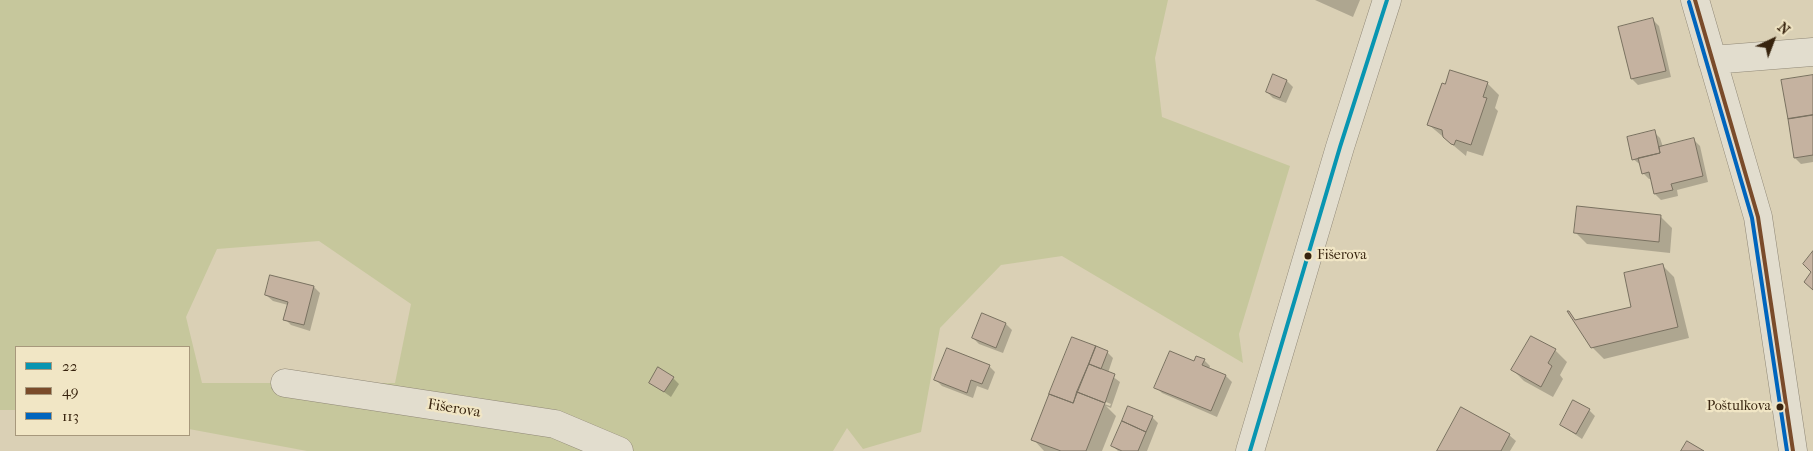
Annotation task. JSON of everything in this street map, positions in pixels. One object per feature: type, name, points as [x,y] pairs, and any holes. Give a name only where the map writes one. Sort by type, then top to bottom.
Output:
[{"type":"street","points":[[1250,451],[1340,147],[1387,0]]},
{"type":"street","points":[[1695,0],[1758,217],[1794,451]]},
{"type":"street","points":[[1712,60],[1813,52]]},
{"type":"street","name":"Fišerova","points":[[285,383],[555,424],[619,451]]},
{"type":"green space","points":[[0,0],[1168,0],[1155,58],[1162,117],[1290,166],[1239,334],[1243,363],[1062,256],[1001,265],[940,328],[921,432],[863,449],[847,428],[833,451],[307,451],[190,429],[190,346],[15,346],[15,410],[0,410]],"holes":[[[319,241],[411,304],[395,383],[202,383],[186,317],[217,249]]]},
{"type":"building","points":[[1653,18],[1666,71],[1631,79],[1618,27]]},
{"type":"building","points":[[1450,70],[1488,82],[1483,97],[1487,98],[1471,145],[1456,140],[1454,145],[1451,144],[1443,137],[1442,130],[1427,125],[1442,83],[1445,84]]},
{"type":"building","points":[[1273,74],[1287,80],[1280,98],[1266,92]]},
{"type":"building","points":[[1813,75],[1813,115],[1788,119],[1781,80]]},
{"type":"building","points":[[1813,115],[1813,155],[1794,158],[1788,119]]},
{"type":"building","points":[[1655,130],[1660,153],[1632,160],[1627,137]]},
{"type":"building","points":[[1694,138],[1703,176],[1671,184],[1673,190],[1654,194],[1649,172],[1642,174],[1638,158],[1660,153],[1659,147]]},
{"type":"building","points":[[1577,206],[1661,215],[1659,242],[1574,233]]},
{"type":"building","points":[[1813,251],[1813,290],[1804,282],[1811,272],[1803,264]]},
{"type":"building","points":[[1663,264],[1678,327],[1591,348],[1567,311],[1575,320],[1631,307],[1624,273]]},
{"type":"building","points":[[270,275],[314,286],[304,325],[283,320],[288,302],[265,295]]},
{"type":"building","points":[[982,313],[1006,323],[996,348],[972,338]]},
{"type":"building","points":[[1531,336],[1556,349],[1548,363],[1552,366],[1541,387],[1511,370]]},
{"type":"building","points":[[1072,337],[1096,346],[1073,403],[1049,394]]},
{"type":"building","points":[[1096,346],[1108,351],[1101,369],[1089,364]]},
{"type":"building","points":[[947,348],[990,365],[982,384],[971,380],[967,393],[934,380]]},
{"type":"building","points":[[1170,351],[1194,361],[1196,356],[1205,359],[1202,365],[1226,375],[1211,411],[1154,388]]},
{"type":"building","points":[[1089,364],[1115,374],[1105,403],[1077,392]]},
{"type":"building","points":[[658,367],[674,377],[664,392],[649,383]]},
{"type":"building","points":[[1077,392],[1105,403],[1086,451],[1061,451],[1031,440],[1049,394],[1073,403]]},
{"type":"building","points":[[1573,400],[1590,409],[1576,434],[1560,425]]},
{"type":"building","points":[[1128,406],[1153,416],[1146,432],[1122,421]]},
{"type":"building","points":[[1461,407],[1510,434],[1501,451],[1437,451]]},
{"type":"building","points":[[1122,421],[1146,432],[1138,451],[1122,451],[1111,446]]},
{"type":"building","points":[[1687,441],[1704,451],[1681,451]]},
{"type":"transit line","name":"22","points":[[1250,451],[1340,147],[1387,0]]},
{"type":"transit line","name":"49","points":[[1695,0],[1758,217],[1793,451]]},
{"type":"transit line","name":"113","points":[[1689,2],[1752,218],[1787,451]]},
{"type":"place","name":"Fišerova","points":[[1308,256]]},
{"type":"place","name":"Poštulkova","points":[[1780,407]]}]
